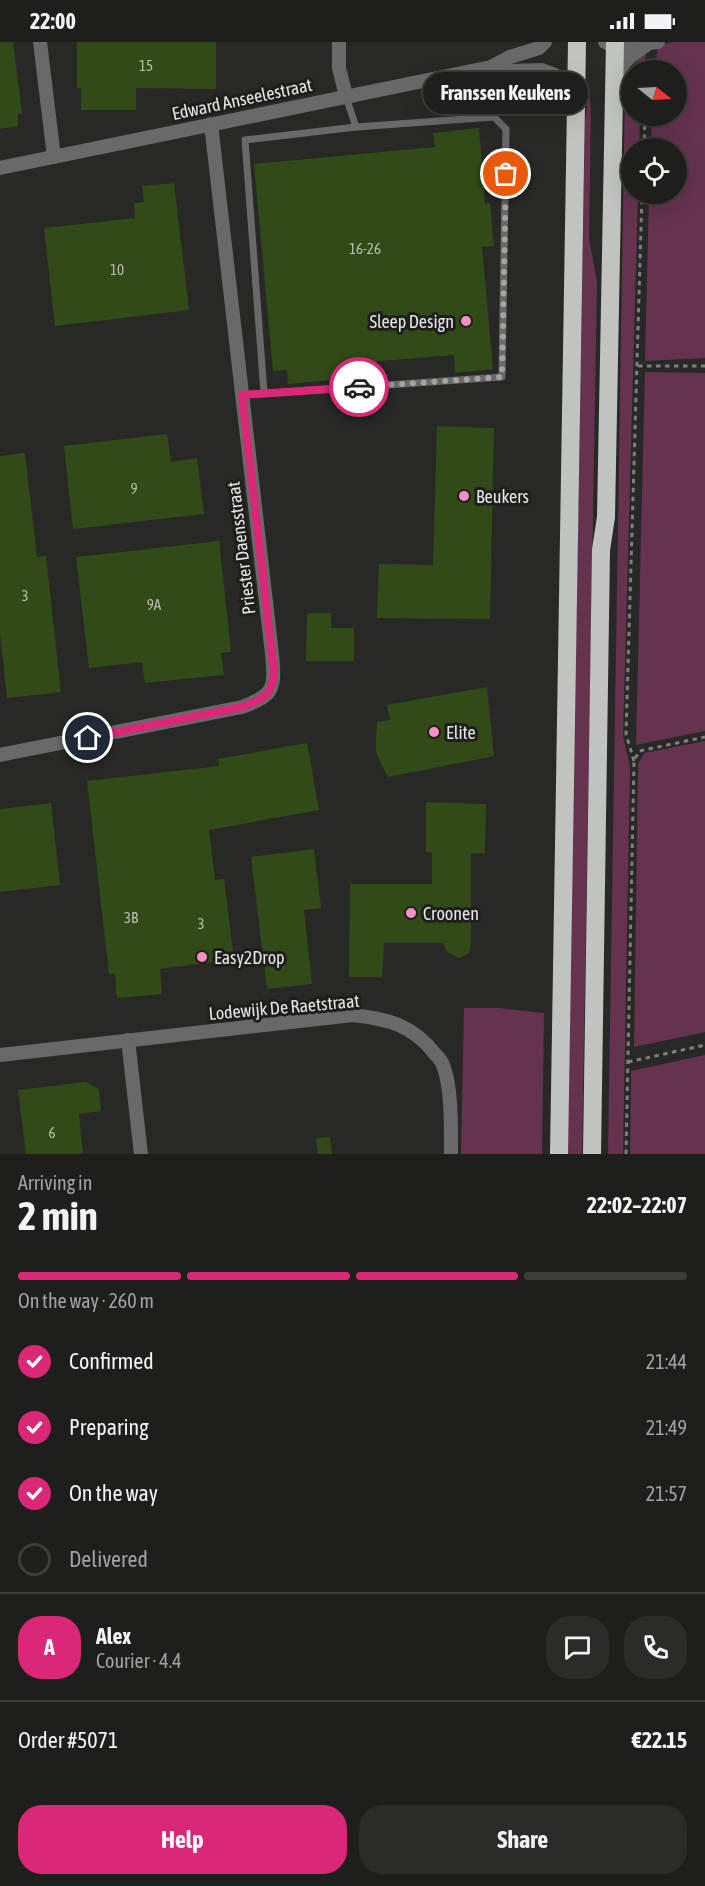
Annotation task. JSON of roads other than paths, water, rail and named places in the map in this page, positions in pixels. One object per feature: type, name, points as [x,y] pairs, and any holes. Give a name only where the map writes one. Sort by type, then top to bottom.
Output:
[{"type":"highway","points":[[559,1154],[577,42]]},
{"type":"highway","points":[[592,1154],[601,550],[606,517],[614,87],[611,44]]},
{"type":"street","points":[[40,42],[54,157]]},
{"type":"street","points":[[339,42],[339,68],[346,96]]},
{"type":"street","name":"Edward Anseelestraat","points":[[0,168],[491,67],[510,57],[539,48],[545,42]]},
{"type":"street","points":[[611,44],[653,43]]},
{"type":"street","points":[[614,87],[619,70],[626,58],[653,43]]},
{"type":"street","name":"Edward Anseelestraat","points":[[491,67],[510,71],[542,70],[555,75],[565,88],[576,124]]},
{"type":"street","name":"Priester Daensstraat","points":[[0,755],[242,707],[258,701],[268,693],[273,685],[274,672],[211,124]]},
{"type":"street","name":"Lodewijk De Raetstraat","points":[[0,1055],[353,1015],[380,1018],[404,1026],[429,1046],[443,1064],[449,1095],[451,1154]]},
{"type":"street","points":[[128,1040],[141,1154]]},
{"type":"lane","points":[[346,96],[356,127]]},
{"type":"lane","points":[[242,395],[502,377],[506,129],[494,117],[356,127],[245,140],[264,393]]},
{"type":"place","name":"Franssen Keukens","points":[[506,174]]},
{"type":"place","name":"Sleep Design","points":[[466,321]]},
{"type":"place","name":"Beukers","points":[[464,496]]},
{"type":"place","name":"Elite","points":[[434,732]]},
{"type":"place","name":"Croonen","points":[[411,913]]},
{"type":"place","name":"Easy2Drop","points":[[202,957]]}]
